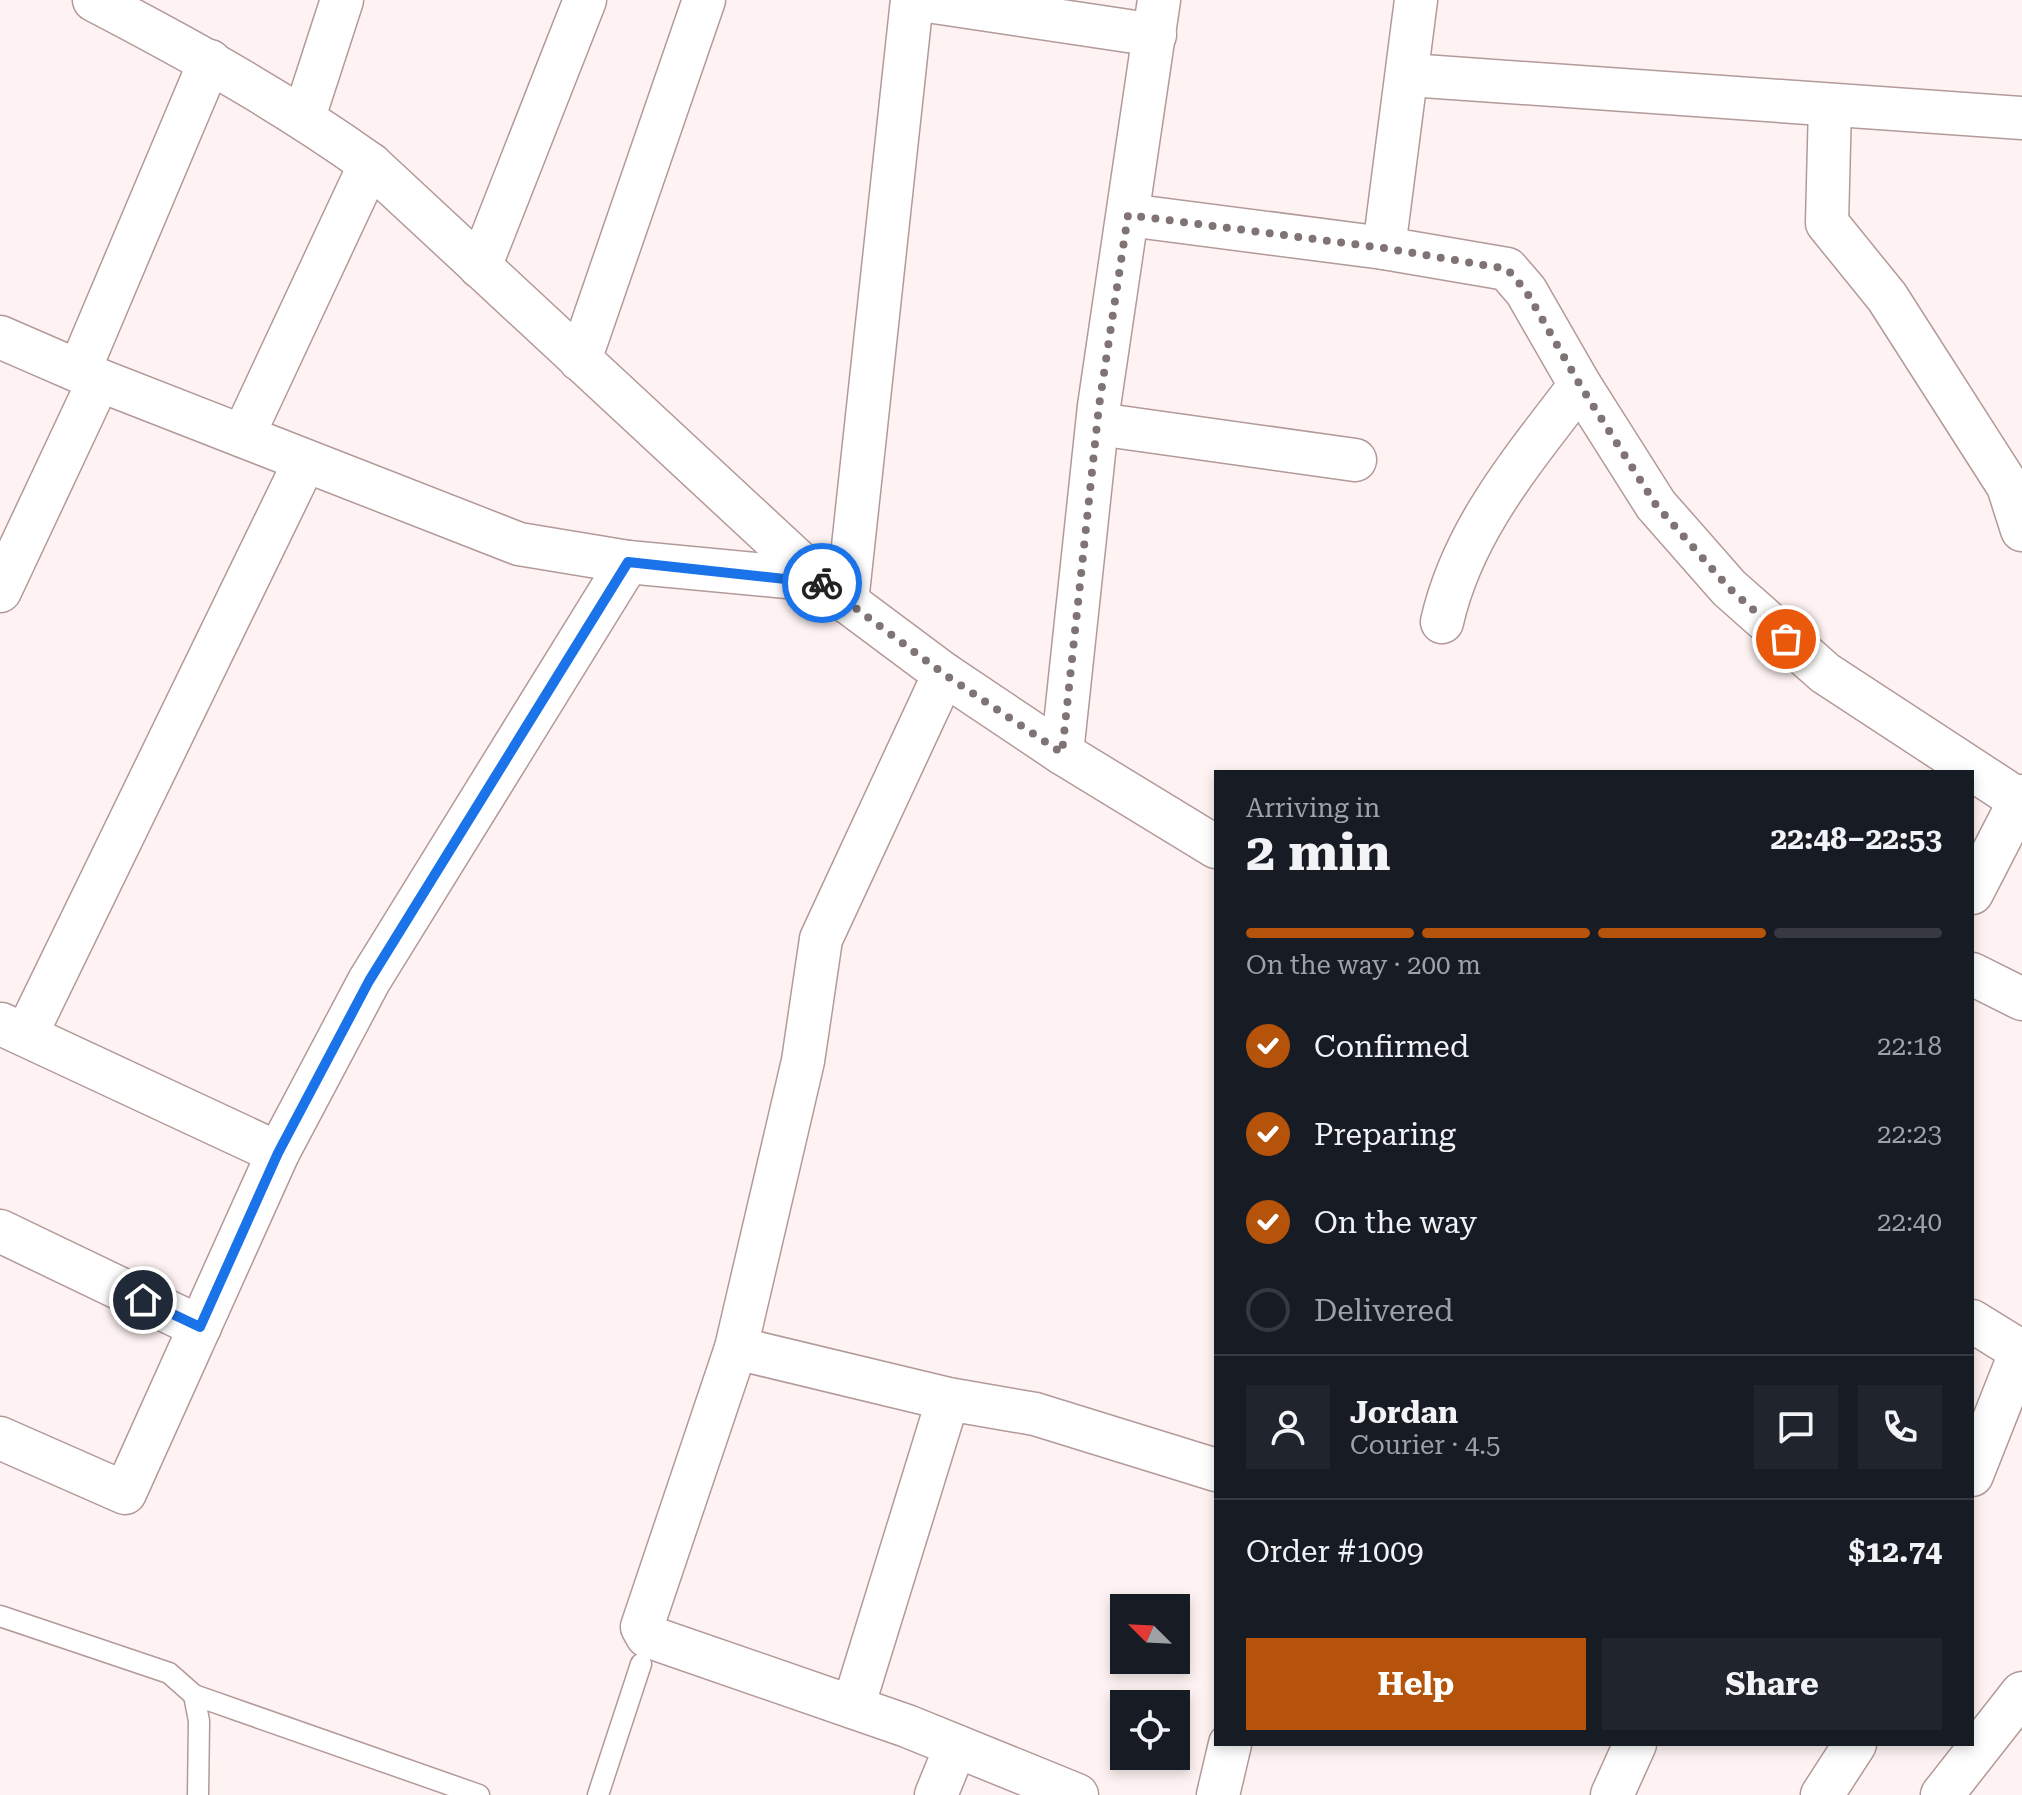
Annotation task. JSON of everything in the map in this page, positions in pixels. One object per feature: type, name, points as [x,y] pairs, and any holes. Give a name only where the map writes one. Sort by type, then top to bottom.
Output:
[{"type":"street","points":[[94,0],[210,61],[304,117],[370,164],[832,591],[944,674],[1062,753],[1214,846]]},
{"type":"street","points":[[304,117],[342,0]]},
{"type":"street","points":[[480,267],[585,0]]},
{"type":"street","points":[[580,360],[704,0]]},
{"type":"street","points":[[832,591],[912,0]]},
{"type":"street","points":[[921,0],[1157,18],[1098,424],[1062,753]]},
{"type":"street","points":[[1384,248],[1409,75],[1416,0]]},
{"type":"street","points":[[0,591],[89,376],[210,61]]},
{"type":"street","points":[[1409,75],[2022,118]]},
{"type":"street","points":[[1830,105],[1827,223],[1887,297],[2008,486],[2022,530]]},
{"type":"street","points":[[243,436],[370,164]]},
{"type":"street","points":[[1128,215],[1384,248],[1507,269],[1526,291],[1580,385],[1656,505],[1729,588],[1825,673],[2020,798],[1974,889]]},
{"type":"street","points":[[0,337],[89,376],[519,544],[832,591]]},
{"type":"street","points":[[1442,622],[1449,590],[1471,539],[1498,494],[1580,385]]},
{"type":"street","points":[[1098,424],[1355,460]]},
{"type":"street","points":[[278,1153],[13,1029],[305,461]]},
{"type":"street","points":[[0,1438],[125,1493],[278,1153],[369,981],[628,562]]},
{"type":"street","points":[[944,674],[821,939],[803,1061],[736,1348],[642,1627],[647,1636],[853,1707],[1077,1795]]},
{"type":"street","points":[[1974,975],[2022,999]]},
{"type":"street","points":[[0,1231],[200,1327]]},
{"type":"street","points":[[1974,1322],[2022,1351],[1974,1470]]},
{"type":"street","points":[[736,1348],[948,1399],[1035,1414],[1214,1469]]},
{"type":"street","points":[[853,1707],[948,1399]]},
{"type":"street","points":[[1942,1795],[2022,1693]]},
{"type":"street","points":[[936,1795],[956,1746]]},
{"type":"street","points":[[1218,1795],[1230,1746]]},
{"type":"street","points":[[1612,1795],[1634,1746]]},
{"type":"street","points":[[1822,1795],[1854,1746]]},
{"type":"lane","points":[[0,1616],[169,1673],[194,1695],[479,1795]]},
{"type":"lane","points":[[598,1795],[641,1664]]},
{"type":"lane","points":[[194,1695],[199,1721],[198,1795]]},
{"type":"way so far","points":[[822,583],[944,674],[1062,753],[1099,406],[1128,215],[1384,248],[1507,269],[1526,291],[1580,385],[1656,505],[1729,588],[1786,639]]},
{"type":"route","points":[[143,1300],[200,1327],[278,1153],[369,981],[628,562],[818,580],[822,583]]}]
